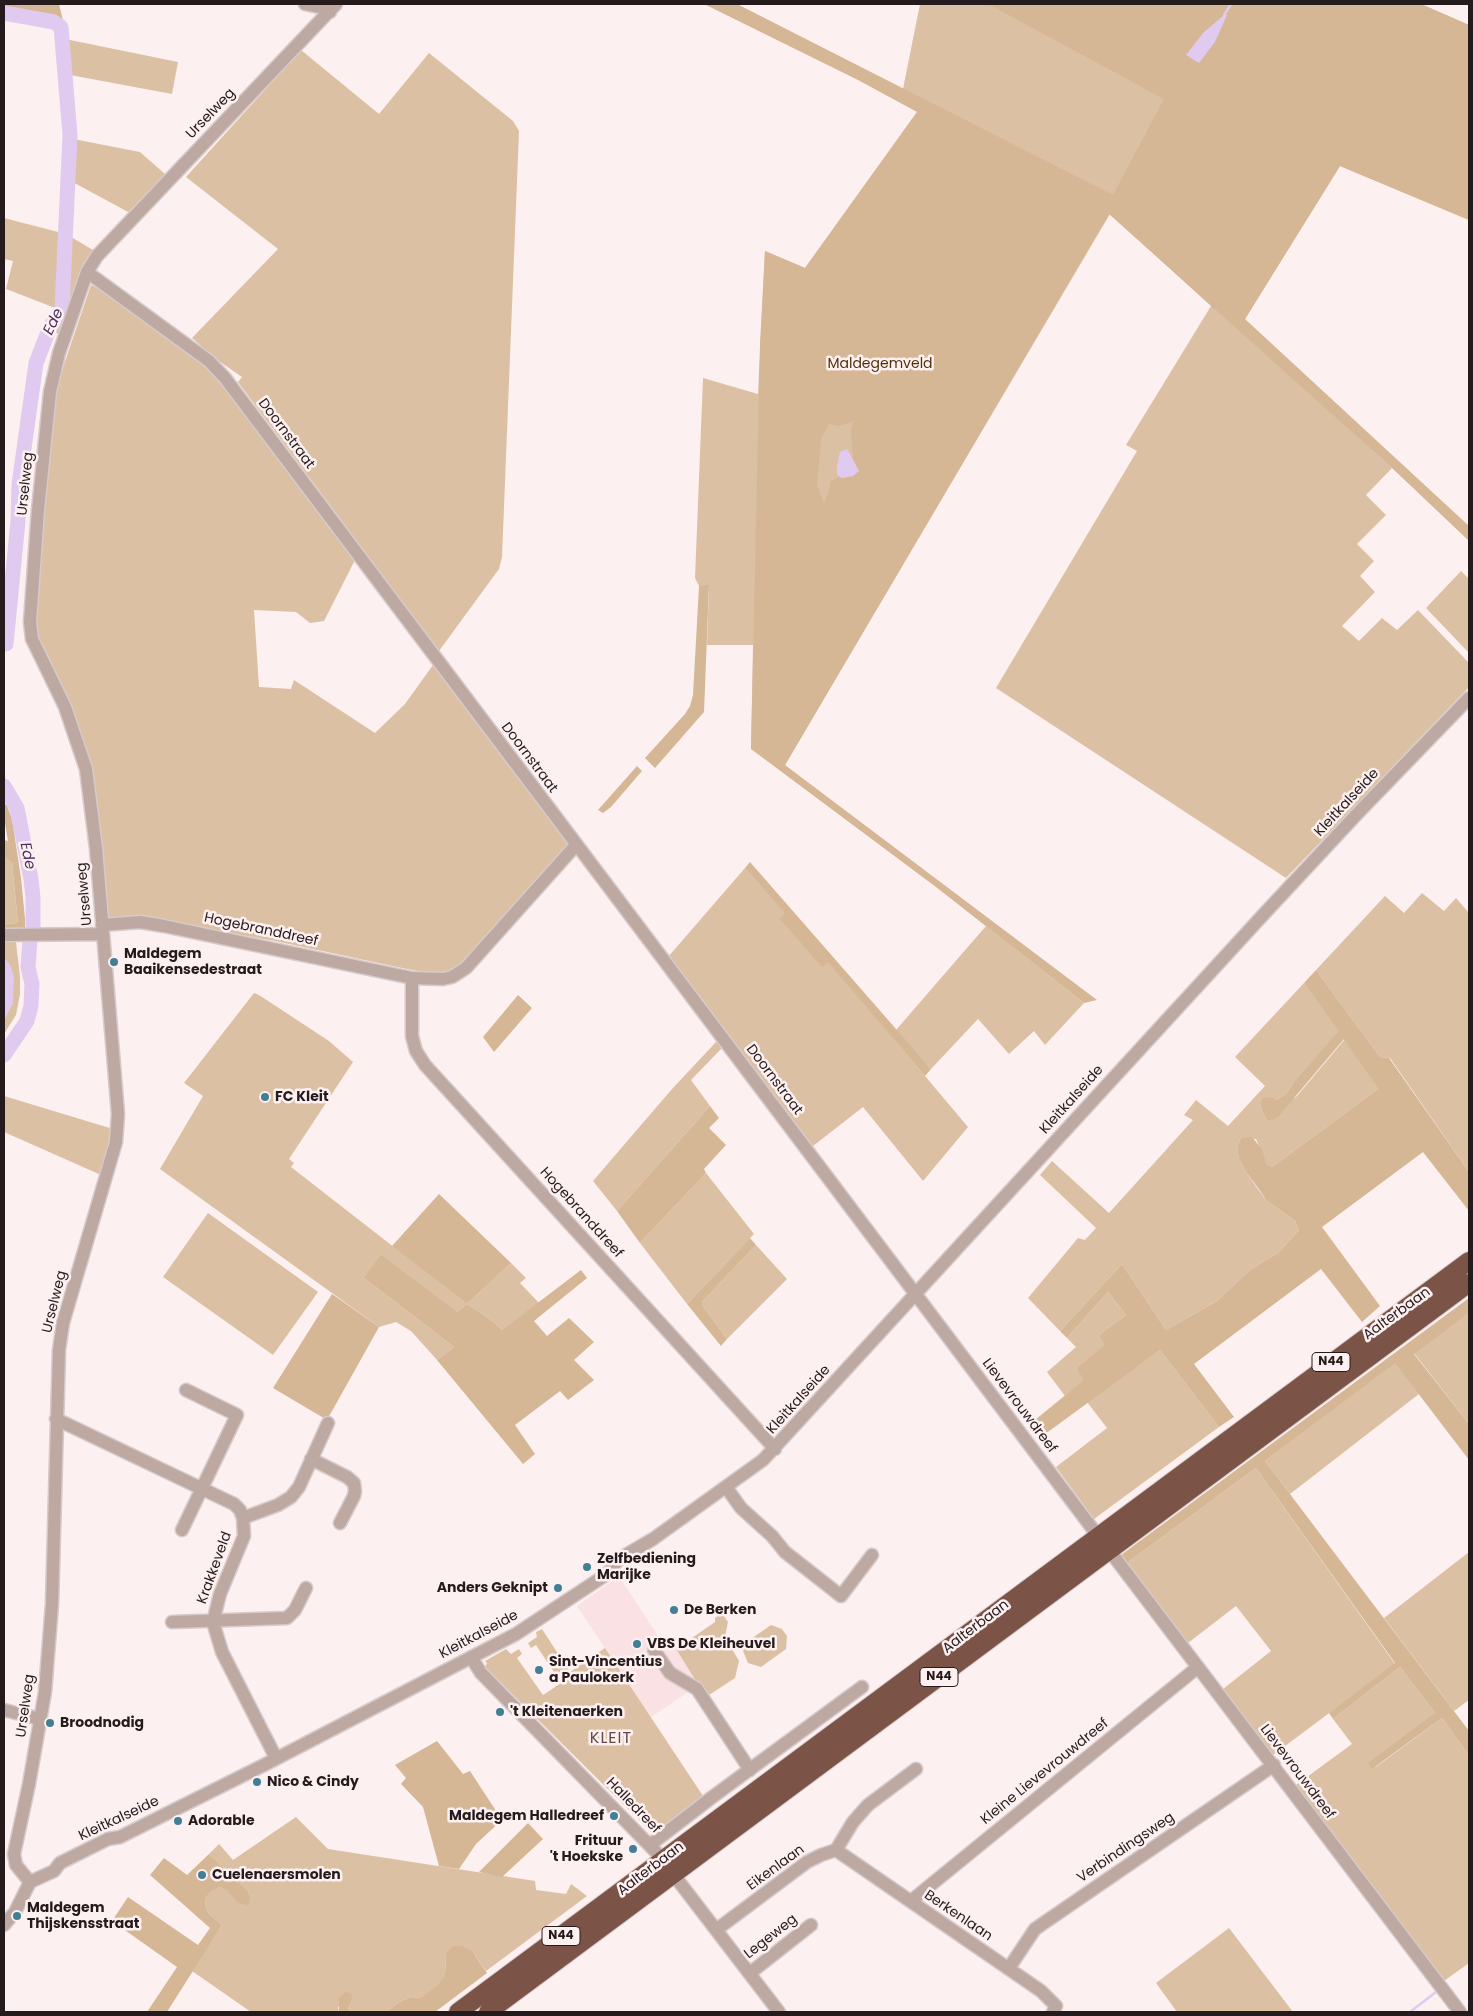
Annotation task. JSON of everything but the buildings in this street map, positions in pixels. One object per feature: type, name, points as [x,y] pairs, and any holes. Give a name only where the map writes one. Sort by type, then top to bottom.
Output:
[{"type":"highway","name":"Aalterbaan","points":[[458,2012],[1469,1261]]},
{"type":"highway","name":"Aalterbaan","points":[[488,2012],[1469,1283]]},
{"type":"street","points":[[305,4],[333,8]]},
{"type":"street","name":"Urselweg","points":[[30,1882],[16,1865],[14,1854],[29,1784],[45,1692],[52,1604],[58,1357],[63,1324],[116,1142],[118,1114],[96,848],[86,769],[65,707],[32,639],[30,622],[38,510],[50,392],[59,353],[87,272],[104,249],[333,8]]},
{"type":"street","name":"Doornstraat","points":[[87,272],[209,361],[221,373],[916,1294]]},
{"type":"street","name":"Kleitkalseide","points":[[30,1882],[54,1871],[60,1863],[108,1839],[120,1837],[516,1634],[607,1574],[619,1559],[653,1539],[763,1460],[1324,850],[1469,698]]},
{"type":"street","name":"Hogebranddreef","points":[[4,934],[102,929],[140,922],[412,978],[443,979],[466,968],[576,845]]},
{"type":"street","name":"Hogebranddreef","points":[[412,978],[412,1036],[416,1051],[425,1065],[774,1450]]},
{"type":"street","name":"Lievevrouwdreef","points":[[916,1294],[1098,1536]]},
{"type":"street","points":[[182,1530],[237,1415],[186,1390]]},
{"type":"street","name":"Krakkeveld","points":[[56,1419],[202,1488],[234,1504],[240,1510],[243,1518],[244,1536],[220,1594],[213,1622],[222,1652],[276,1758]]},
{"type":"street","points":[[243,1518],[278,1505],[291,1497],[299,1487],[328,1423]]},
{"type":"street","points":[[311,1459],[347,1477],[354,1483],[354,1496],[340,1522]]},
{"type":"street","points":[[726,1487],[741,1508],[772,1536],[785,1552],[841,1596],[872,1556]]},
{"type":"street","name":"Lievevrouwdreef","points":[[1109,1550],[1460,2012]]},
{"type":"street","name":"Krakkeveld","points":[[172,1622],[287,1618],[295,1610],[306,1588]]},
{"type":"street","points":[[654,1650],[670,1673],[697,1689],[750,1770]]},
{"type":"street","name":"Halledreef","points":[[471,1657],[481,1673],[650,1845],[779,2012]]},
{"type":"street","name":"Kleine Lievevrouwdreef","points":[[910,1901],[1198,1667]]},
{"type":"street","name":"Aalterbaan","points":[[650,1845],[862,1687]]},
{"type":"street","points":[[4,1710],[40,1719]]},
{"type":"street","name":"Verbindingsweg","points":[[1008,1968],[1035,1929],[1274,1765]]},
{"type":"street","points":[[836,1850],[853,1822],[868,1805],[916,1769]]},
{"type":"street","name":"Berkenlaan","points":[[836,1850],[1041,1991],[1056,2006],[1053,2012]]},
{"type":"street","name":"Eikenlaan","points":[[716,1930],[807,1862],[836,1850]]},
{"type":"street","points":[[4,1925],[15,1912],[30,1882]]},
{"type":"street","name":"Legeweg","points":[[750,1973],[811,1925]]},
{"type":"shaded area","points":[[1224,15],[1227,15],[1215,42],[1199,63],[1186,55],[1204,32]]},
{"type":"shaded area","points":[[847,449],[859,471],[853,476],[842,478],[837,475],[837,466],[840,452]]},
{"type":"shaded area","points":[[4,957],[10,965],[14,976],[13,1002],[4,1020]]},
{"type":"shaded area","name":"VBS De Kleiheuvel","points":[[619,1576],[660,1639],[667,1635],[699,1685],[651,1717],[577,1606]]},
{"type":"green space","points":[[4,4],[59,4],[64,25],[72,95],[64,95],[58,24],[6,14],[4,18]]},
{"type":"green space","name":"Maldegemveld","points":[[704,4],[737,4],[1113,195],[1164,99],[991,4],[1421,4],[1469,25],[1469,220],[1340,166],[1245,319],[1469,526],[1469,541],[1392,468],[1109,214],[785,765],[1097,1000],[1084,1003],[936,887],[751,749],[760,344],[765,251],[805,268],[917,112],[858,80]],"holes":[[[853,421],[851,430],[853,459],[859,471],[842,478],[838,477],[830,482],[829,492],[824,503],[817,486],[821,439],[829,424],[840,426]]]},
{"type":"green space","points":[[920,4],[1421,4],[1469,25],[1469,220],[1340,166],[1238,328],[1392,468],[1366,495],[1386,515],[1357,544],[1374,561],[1360,576],[1375,592],[1342,626],[1359,641],[1382,618],[1397,630],[1418,610],[1469,663],[1469,687],[1286,878],[996,688],[1137,451],[1126,445],[1211,306],[1110,214],[785,765],[751,749],[753,645],[707,645],[709,586],[699,586],[695,578],[703,378],[758,394],[765,251],[805,268],[917,112],[924,100],[903,89]]},
{"type":"green space","points":[[65,39],[178,62],[172,94],[70,75]]},
{"type":"green space","points":[[301,50],[379,114],[429,53],[513,121],[519,131],[502,557],[499,569],[439,651],[238,382],[242,377],[213,357],[192,338],[278,249],[186,177]]},
{"type":"green space","points":[[68,138],[140,152],[165,174],[130,213],[67,179]]},
{"type":"green space","points":[[4,218],[66,234],[93,250],[59,334],[46,328],[58,309],[6,289],[13,261],[4,259]]},
{"type":"green space","points":[[91,285],[98,288],[214,373],[355,560],[324,621],[310,623],[296,612],[254,610],[259,687],[291,689],[294,680],[375,733],[405,704],[433,665],[566,837],[568,843],[566,848],[467,961],[447,973],[428,973],[275,941],[139,917],[108,920],[97,799],[89,760],[78,724],[38,638],[35,612],[57,385]]},
{"type":"green space","points":[[1461,571],[1469,579],[1469,653],[1426,608]]},
{"type":"green space","points":[[709,585],[704,712],[655,768],[645,758],[690,706],[693,695],[699,586]]},
{"type":"green space","points":[[637,766],[642,771],[611,807],[603,813],[598,810]]},
{"type":"green space","points":[[4,804],[7,805],[12,819],[21,878],[25,928],[4,931],[4,924],[18,923],[12,863],[4,857],[4,840],[8,841]]},
{"type":"green space","points":[[4,857],[12,863],[18,923],[4,924]]},
{"type":"green space","points":[[750,862],[931,1069],[925,1076],[828,962],[822,967],[780,919],[785,913],[745,868]]},
{"type":"green space","points":[[745,868],[786,913],[781,919],[822,966],[828,961],[968,1127],[923,1181],[863,1107],[813,1146],[668,957]]},
{"type":"green space","points":[[1422,893],[1444,911],[1456,898],[1469,913],[1469,1172],[1390,1058],[1380,1057],[1316,970],[1385,896],[1404,913]]},
{"type":"green space","points":[[986,926],[1084,1003],[1045,1045],[1034,1031],[1009,1054],[978,1019],[931,1069],[896,1030]]},
{"type":"green space","points":[[4,938],[13,939],[16,942],[20,994],[16,1015],[4,1034],[4,1020],[13,1002],[4,957]]},
{"type":"green space","points":[[1316,970],[1380,1057],[1389,1058],[1469,1172],[1469,1211],[1423,1152],[1322,1227],[1380,1306],[1362,1322],[1321,1269],[1194,1364],[1234,1417],[1219,1427],[1160,1350],[1041,1437],[1030,1424],[1084,1380],[1076,1368],[1105,1345],[1099,1335],[1126,1315],[1108,1292],[1067,1338],[1060,1331],[1122,1264],[1166,1330],[1217,1301],[1250,1270],[1279,1252],[1299,1230],[1295,1221],[1267,1201],[1246,1172],[1239,1159],[1237,1146],[1241,1138],[1252,1137],[1261,1148],[1267,1164],[1272,1167],[1378,1089],[1344,1039],[1278,1117],[1267,1120],[1262,1112],[1260,1104],[1263,1098],[1271,1097],[1276,1100],[1286,1094],[1296,1079],[1339,1031],[1304,983]]},
{"type":"green space","points":[[1304,983],[1340,1031],[1296,1079],[1286,1094],[1276,1100],[1260,1104],[1267,1120],[1297,1096],[1345,1039],[1378,1089],[1272,1167],[1267,1164],[1256,1139],[1241,1138],[1237,1146],[1239,1159],[1246,1172],[1267,1201],[1295,1221],[1299,1230],[1279,1252],[1250,1270],[1217,1301],[1166,1330],[1122,1264],[1060,1331],[1028,1298],[1078,1238],[1085,1240],[1096,1228],[1040,1175],[1052,1161],[1109,1213],[1193,1120],[1184,1115],[1196,1100],[1228,1126],[1265,1086],[1235,1057]]},
{"type":"green space","points":[[254,993],[329,1041],[353,1062],[289,1159],[294,1163],[291,1167],[467,1304],[457,1312],[364,1278],[454,1347],[437,1360],[411,1331],[396,1322],[379,1327],[160,1169],[203,1096],[184,1083]]},
{"type":"green space","points":[[518,995],[532,1008],[494,1052],[483,1037]]},
{"type":"green space","points":[[717,1041],[722,1048],[691,1080],[710,1106],[617,1211],[593,1181],[672,1089]]},
{"type":"green space","points":[[4,1096],[113,1129],[101,1175],[4,1132]]},
{"type":"green space","points":[[710,1106],[719,1118],[709,1128],[726,1145],[704,1169],[706,1173],[640,1243],[617,1211]]},
{"type":"green space","points":[[706,1173],[754,1234],[687,1304],[640,1243]]},
{"type":"green space","points":[[439,1194],[511,1263],[467,1304],[392,1246]]},
{"type":"green space","points":[[208,1213],[318,1292],[273,1355],[163,1277]]},
{"type":"green space","points":[[750,1238],[756,1245],[702,1302],[702,1305],[727,1339],[721,1346],[687,1304]]},
{"type":"green space","points":[[756,1245],[787,1279],[727,1339],[702,1305],[702,1302]]},
{"type":"green space","points":[[381,1255],[457,1312],[467,1304],[490,1319],[502,1330],[581,1270],[587,1278],[534,1321],[547,1336],[569,1318],[594,1342],[574,1360],[594,1380],[568,1400],[560,1391],[515,1425],[535,1454],[523,1464],[437,1360],[454,1347],[364,1278]]},
{"type":"green space","points":[[511,1263],[526,1278],[520,1283],[539,1303],[502,1330],[490,1319],[467,1304]]},
{"type":"green space","points":[[1108,1292],[1126,1315],[1099,1335],[1106,1345],[1076,1368],[1085,1380],[1065,1396],[1047,1372],[1076,1347],[1067,1338]]},
{"type":"green space","points":[[332,1294],[379,1327],[327,1420],[273,1388]]},
{"type":"green space","points":[[1469,1298],[1469,1313],[1414,1354],[1469,1424],[1469,1460],[1395,1363],[1265,1461],[1469,1731],[1469,1755],[1442,1718],[1372,1769],[1368,1763],[1435,1713],[1400,1667],[1333,1719],[1329,1713],[1395,1663],[1256,1468],[1127,1563],[1121,1555]]},
{"type":"green space","points":[[1469,1313],[1469,1424],[1414,1353]]},
{"type":"green space","points":[[1160,1350],[1219,1427],[1094,1519],[1056,1467],[1107,1428],[1087,1402]]},
{"type":"green space","points":[[1395,1362],[1419,1394],[1290,1494],[1265,1461]]},
{"type":"green space","points":[[1256,1468],[1395,1664],[1273,1755],[1223,1689],[1271,1651],[1236,1606],[1188,1643],[1127,1563]]},
{"type":"green space","points":[[1469,1552],[1469,1700],[1454,1711],[1384,1618]]},
{"type":"green space","points":[[722,1613],[728,1622],[725,1637],[739,1661],[735,1678],[706,1697],[676,1649],[715,1622],[715,1618]]},
{"type":"green space","points":[[771,1625],[782,1629],[787,1636],[786,1649],[761,1667],[748,1663],[743,1651],[748,1641]]},
{"type":"green space","points":[[542,1629],[570,1672],[605,1648],[705,1799],[656,1837],[485,1667],[487,1663],[485,1661],[506,1649],[511,1654],[519,1649],[522,1654],[517,1658],[543,1695],[561,1683],[536,1645],[531,1648],[528,1643],[537,1637],[536,1632]]},
{"type":"green space","points":[[1400,1667],[1435,1713],[1373,1769],[1442,1718],[1469,1755],[1469,1963],[1444,1981],[1296,1785],[1352,1744],[1333,1719]]},
{"type":"green space","points":[[437,1741],[463,1774],[470,1771],[502,1820],[476,1844],[459,1869],[439,1866],[423,1807],[401,1784],[406,1778],[395,1765]]},
{"type":"green space","points":[[296,1817],[328,1849],[535,1881],[536,1890],[566,1894],[571,1884],[587,1896],[486,1971],[472,1951],[446,1954],[445,1974],[439,1985],[420,1998],[411,1997],[401,2001],[386,2012],[354,2012],[348,2009],[352,2000],[338,2007],[339,2012],[251,2012],[192,1971],[222,1925],[209,1914],[205,1905],[206,1897],[211,1890],[220,1887],[250,1898],[248,1891],[209,1854],[219,1844],[233,1860]]},
{"type":"green space","points":[[528,1823],[543,1839],[502,1877],[479,1872]]},
{"type":"green space","points":[[209,1854],[248,1891],[249,1903],[247,1905],[238,1903],[227,1890],[220,1887],[211,1891],[206,1897],[205,1905],[209,1914],[222,1925],[167,2012],[147,2012],[177,1967],[112,1921],[128,1897],[198,1945],[210,1928],[150,1875],[164,1858],[187,1875]]},
{"type":"green space","points":[[1229,1928],[1293,2012],[1177,2012],[1156,1983]]},
{"type":"green space","points":[[453,1946],[462,1946],[472,1951],[487,1973],[435,2012],[386,2012],[401,2001],[411,1997],[420,1998],[438,1985],[445,1974],[446,1954]]},
{"type":"green space","points":[[345,1992],[351,1993],[352,2000],[348,2009],[354,2012],[339,2012],[339,1998]]},
{"type":"waterway","points":[[1224,15],[1231,4]]},
{"type":"waterway","name":"Ede","points":[[4,13],[54,22],[61,27],[70,135],[62,309],[50,327],[36,363],[19,484],[18,521],[6,644]]},
{"type":"waterway","name":"Ede","points":[[4,786],[17,808],[31,879],[33,931]]},
{"type":"waterway","name":"Ede","points":[[4,1055],[27,1021],[31,1006],[32,984],[28,967],[30,940]]},
{"type":"waterway","points":[[1410,2012],[1436,1992]]},
{"type":"place","name":"Maldegem Baaikensedestraat","points":[[114,962]]},
{"type":"place","name":"FC Kleit","points":[[265,1097]]},
{"type":"place","name":"Zelfbediening Marijke","points":[[587,1567]]},
{"type":"place","name":"Anders Geknipt","points":[[558,1588]]},
{"type":"place","name":"De Berken","points":[[674,1610]]},
{"type":"place","name":"VBS De Kleiheuvel","points":[[637,1644]]},
{"type":"place","name":"Sint-Vincentius a Paulokerk","points":[[539,1670]]},
{"type":"place","name":"'t Kleitenaerken","points":[[500,1712]]},
{"type":"place","name":"Broodnodig","points":[[50,1723]]},
{"type":"place","name":"Nico & Cindy","points":[[257,1782]]},
{"type":"place","name":"Maldegem Halledreef","points":[[614,1816]]},
{"type":"place","name":"Adorable","points":[[178,1821]]},
{"type":"place","name":"Frituur 't Hoekske","points":[[633,1849]]},
{"type":"place","name":"Cuelenaersmolen","points":[[202,1875]]},
{"type":"place","name":"Maldegem Thijskensstraat","points":[[17,1916]]},
{"type":"district","name":"KLEIT","points":[[611,1739]]}]
